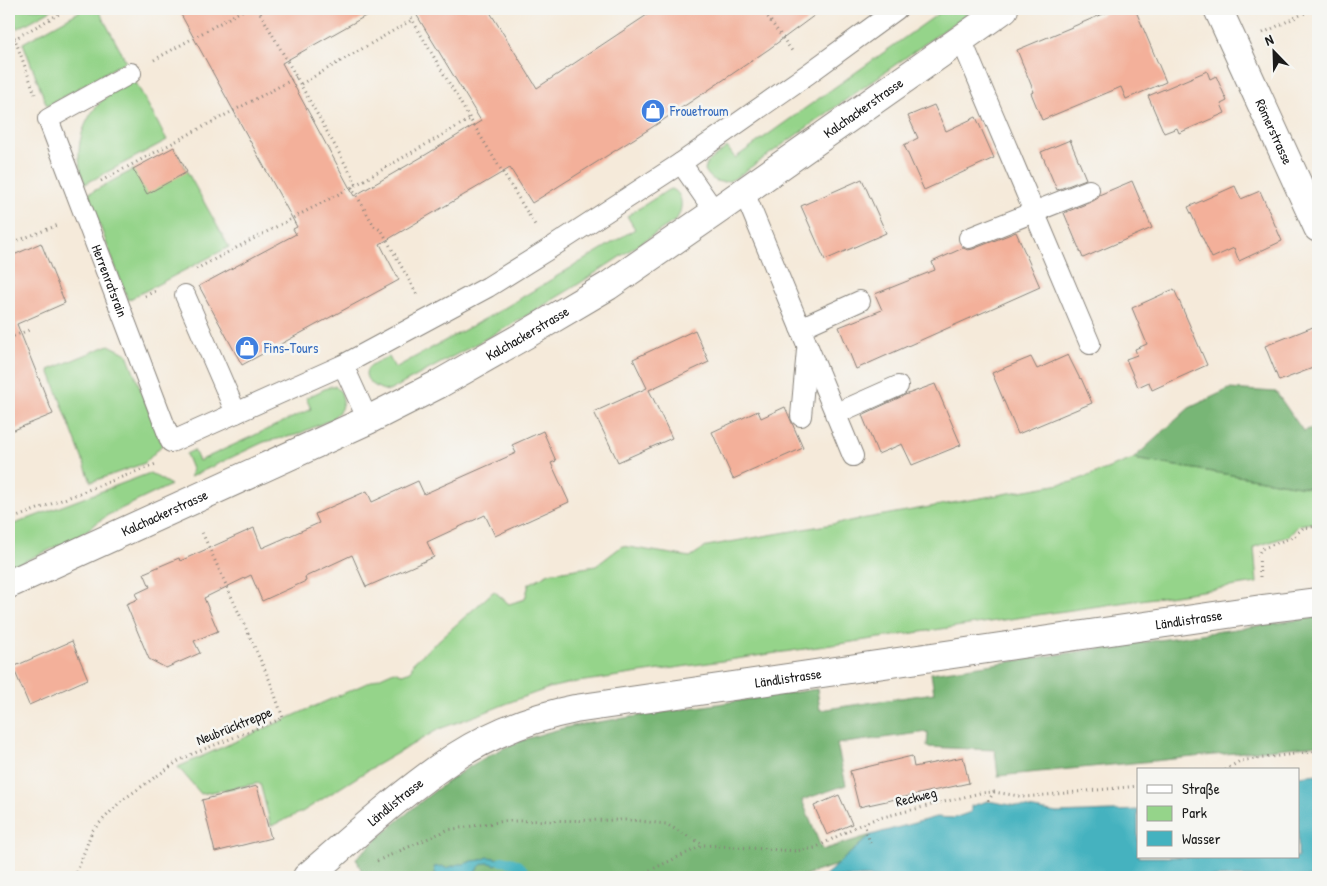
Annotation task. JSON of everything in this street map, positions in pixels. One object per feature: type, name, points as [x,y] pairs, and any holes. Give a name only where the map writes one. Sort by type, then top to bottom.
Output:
[{"type":"street","name":"Kalchackerstrasse","points":[[9,584],[368,420],[439,384],[525,335],[599,291],[744,192],[1004,9]]},
{"type":"street","name":"Römerstrasse","points":[[1218,9],[1318,228]]},
{"type":"street","name":"Ländlistrasse","points":[[307,877],[389,807],[457,756],[521,724],[556,713],[585,707],[1262,608],[1318,602]]},
{"type":"lane","points":[[185,295],[236,413],[342,365],[488,287],[550,249],[681,163],[897,9]]},
{"type":"lane","points":[[961,39],[1090,344]]},
{"type":"lane","points":[[48,119],[131,73]]},
{"type":"lane","name":"Herrenratsrain","points":[[48,119],[172,442],[236,413]]},
{"type":"lane","points":[[681,163],[715,212]]},
{"type":"lane","points":[[969,238],[1089,190]]},
{"type":"lane","points":[[744,192],[853,456]]},
{"type":"lane","points":[[804,337],[860,301]]},
{"type":"lane","points":[[801,416],[804,337]]},
{"type":"lane","points":[[342,365],[368,420]]},
{"type":"lane","points":[[835,414],[898,386]]},
{"type":"path","points":[[14,39],[68,9]]},
{"type":"path","points":[[131,73],[245,9]]},
{"type":"path","points":[[258,9],[357,185]]},
{"type":"path","points":[[406,9],[470,119],[550,249]]},
{"type":"path","points":[[762,9],[808,74]]},
{"type":"path","points":[[1236,46],[1313,9]]},
{"type":"path","points":[[301,84],[412,20]]},
{"type":"path","points":[[9,24],[10,33],[41,108],[48,119]]},
{"type":"path","points":[[76,194],[296,77]]},
{"type":"path","points":[[189,273],[357,185],[470,119]]},
{"type":"path","points":[[352,187],[374,226],[382,231],[430,318]]},
{"type":"path","points":[[9,244],[84,215]]},
{"type":"path","points":[[120,309],[163,286]]},
{"type":"path","points":[[9,338],[29,330]]},
{"type":"path","points":[[9,520],[164,462]]},
{"type":"path","name":"Neubrücktreppe","points":[[75,877],[92,832],[121,801],[176,762],[283,718],[270,680],[201,531],[190,500]]},
{"type":"path","points":[[1261,549],[1292,537],[1303,528],[1318,526]]},
{"type":"path","points":[[1228,768],[1240,761],[1318,751]]},
{"type":"path","name":"Reckweg","points":[[704,845],[796,851],[816,848],[875,819],[980,793],[994,792],[1026,798],[1137,786]]},
{"type":"path","points":[[988,801],[994,792]]},
{"type":"path","points":[[338,851],[356,869],[447,830],[505,821],[631,820],[666,824],[704,845]]},
{"type":"path","points":[[864,823],[870,843]]},
{"type":"path","points":[[631,877],[642,874],[704,845]]},
{"type":"green space","points":[[10,9],[53,9],[17,29]]},
{"type":"green space","points":[[84,9],[98,9],[126,61],[47,106],[23,43]]},
{"type":"green space","points":[[945,9],[974,9],[737,177],[719,182],[708,175],[705,170],[707,163],[727,147],[735,158]]},
{"type":"green space","points":[[134,79],[167,140],[85,184],[80,168],[79,149],[85,125],[94,110],[105,98]]},
{"type":"green space","points":[[174,148],[229,247],[128,300],[88,194]]},
{"type":"green space","points":[[672,189],[679,195],[681,203],[680,212],[676,220],[574,287],[511,325],[389,391],[380,389],[366,377],[368,368],[375,363],[389,357],[395,368],[501,310],[635,229],[627,216]]},
{"type":"green space","points":[[109,345],[127,354],[162,445],[145,463],[91,482],[49,370]]},
{"type":"green space","points":[[331,386],[335,386],[341,392],[343,400],[341,409],[332,419],[296,435],[264,442],[190,477],[192,469],[186,454],[194,450],[199,461],[311,409],[306,398]]},
{"type":"green space","points":[[1229,389],[1276,392],[1303,431],[1318,426],[1318,489],[1133,459],[1189,408]]},
{"type":"green space","points":[[1133,459],[1318,489],[1318,522],[1299,525],[1289,536],[1254,547],[1257,583],[571,683],[549,688],[439,729],[370,769],[302,812],[271,826],[260,783],[201,794],[178,767],[394,671],[402,674],[411,671],[413,663],[494,591],[509,604],[525,599],[529,584],[549,573],[596,566],[622,546],[690,557],[707,546],[1072,482]]},
{"type":"green space","points":[[150,473],[171,485],[108,515],[76,538],[9,568],[9,526]]},
{"type":"green space","points":[[1318,617],[1318,745],[998,776],[995,750],[927,747],[928,732],[837,744],[846,785],[802,800],[822,850],[871,835],[837,865],[799,877],[364,877],[356,858],[425,798],[462,771],[511,745],[559,729],[817,689],[820,710],[934,693],[931,673]]},
{"type":"water","points":[[1318,774],[1318,877],[823,877],[871,835],[936,817],[954,818],[971,812],[971,806],[988,801],[1057,813],[1137,810],[1137,858],[1300,858],[1300,776]]},
{"type":"water","points":[[488,857],[501,859],[502,861],[496,865],[487,863],[481,865],[471,877],[436,877],[434,867],[442,866],[446,868]]},
{"type":"building","points":[[178,9],[378,9],[282,63],[354,196],[481,121],[413,9],[488,9],[537,88],[656,9],[823,9],[707,91],[532,203],[510,168],[380,244],[399,280],[242,365],[199,286],[296,234],[293,229],[297,227]]},
{"type":"building","points":[[1115,9],[1135,9],[1166,82],[1126,99],[1121,87],[1042,120],[1031,93],[1034,92],[1017,50]]},
{"type":"building","points":[[1207,71],[1210,79],[1216,76],[1227,101],[1221,104],[1225,113],[1179,133],[1177,128],[1164,133],[1148,96]]},
{"type":"building","points":[[934,105],[946,131],[976,117],[994,158],[924,190],[904,145],[918,138],[908,116]]},
{"type":"building","points":[[1070,140],[1086,179],[1057,190],[1041,152]]},
{"type":"building","points":[[174,147],[187,172],[147,194],[133,169]]},
{"type":"building","points":[[862,179],[886,233],[825,260],[801,206]]},
{"type":"building","points":[[1132,181],[1152,228],[1083,258],[1064,213]]},
{"type":"building","points":[[1235,186],[1241,199],[1260,191],[1282,241],[1239,261],[1234,248],[1212,258],[1188,207]]},
{"type":"building","points":[[1016,232],[1040,287],[856,369],[839,327],[882,310],[875,294],[935,270],[932,262],[963,248],[973,249]]},
{"type":"building","points":[[41,243],[65,303],[17,324],[53,414],[9,432],[9,257]]},
{"type":"building","points":[[1174,289],[1207,365],[1152,390],[1149,382],[1138,387],[1126,359],[1137,355],[1135,349],[1147,344],[1132,308]]},
{"type":"building","points":[[1318,325],[1318,366],[1279,381],[1265,346]]},
{"type":"building","points":[[695,330],[709,362],[649,390],[672,438],[618,462],[594,412],[647,388],[633,359]]},
{"type":"building","points":[[1068,355],[1092,403],[1018,434],[992,373],[1031,357],[1037,369]]},
{"type":"building","points":[[935,384],[961,445],[912,465],[902,444],[878,454],[862,415],[905,395]]},
{"type":"building","points":[[785,407],[803,448],[733,479],[712,432],[758,411],[761,418]]},
{"type":"building","points":[[543,431],[556,461],[551,463],[569,502],[495,536],[485,515],[427,542],[434,557],[366,587],[352,555],[305,577],[306,581],[262,601],[251,575],[204,598],[218,631],[194,641],[200,653],[166,668],[149,659],[126,604],[138,599],[135,594],[150,587],[144,573],[179,558],[180,561],[254,528],[262,548],[319,523],[315,514],[367,491],[372,502],[418,481],[424,494],[516,453],[512,445]]},
{"type":"building","points":[[72,641],[88,679],[29,705],[13,667]]},
{"type":"building","points":[[912,756],[914,767],[963,757],[969,783],[859,807],[850,771]]},
{"type":"building","points":[[257,786],[271,838],[215,852],[202,800]]},
{"type":"building","points":[[839,795],[852,824],[827,835],[814,806]]},
{"type":"waterway","points":[[502,861],[519,865],[525,874],[520,877]]},
{"type":"place","name":"Frouetroum","points":[[653,111]]},
{"type":"place","name":"Fins-Tours","points":[[247,348]]}]
